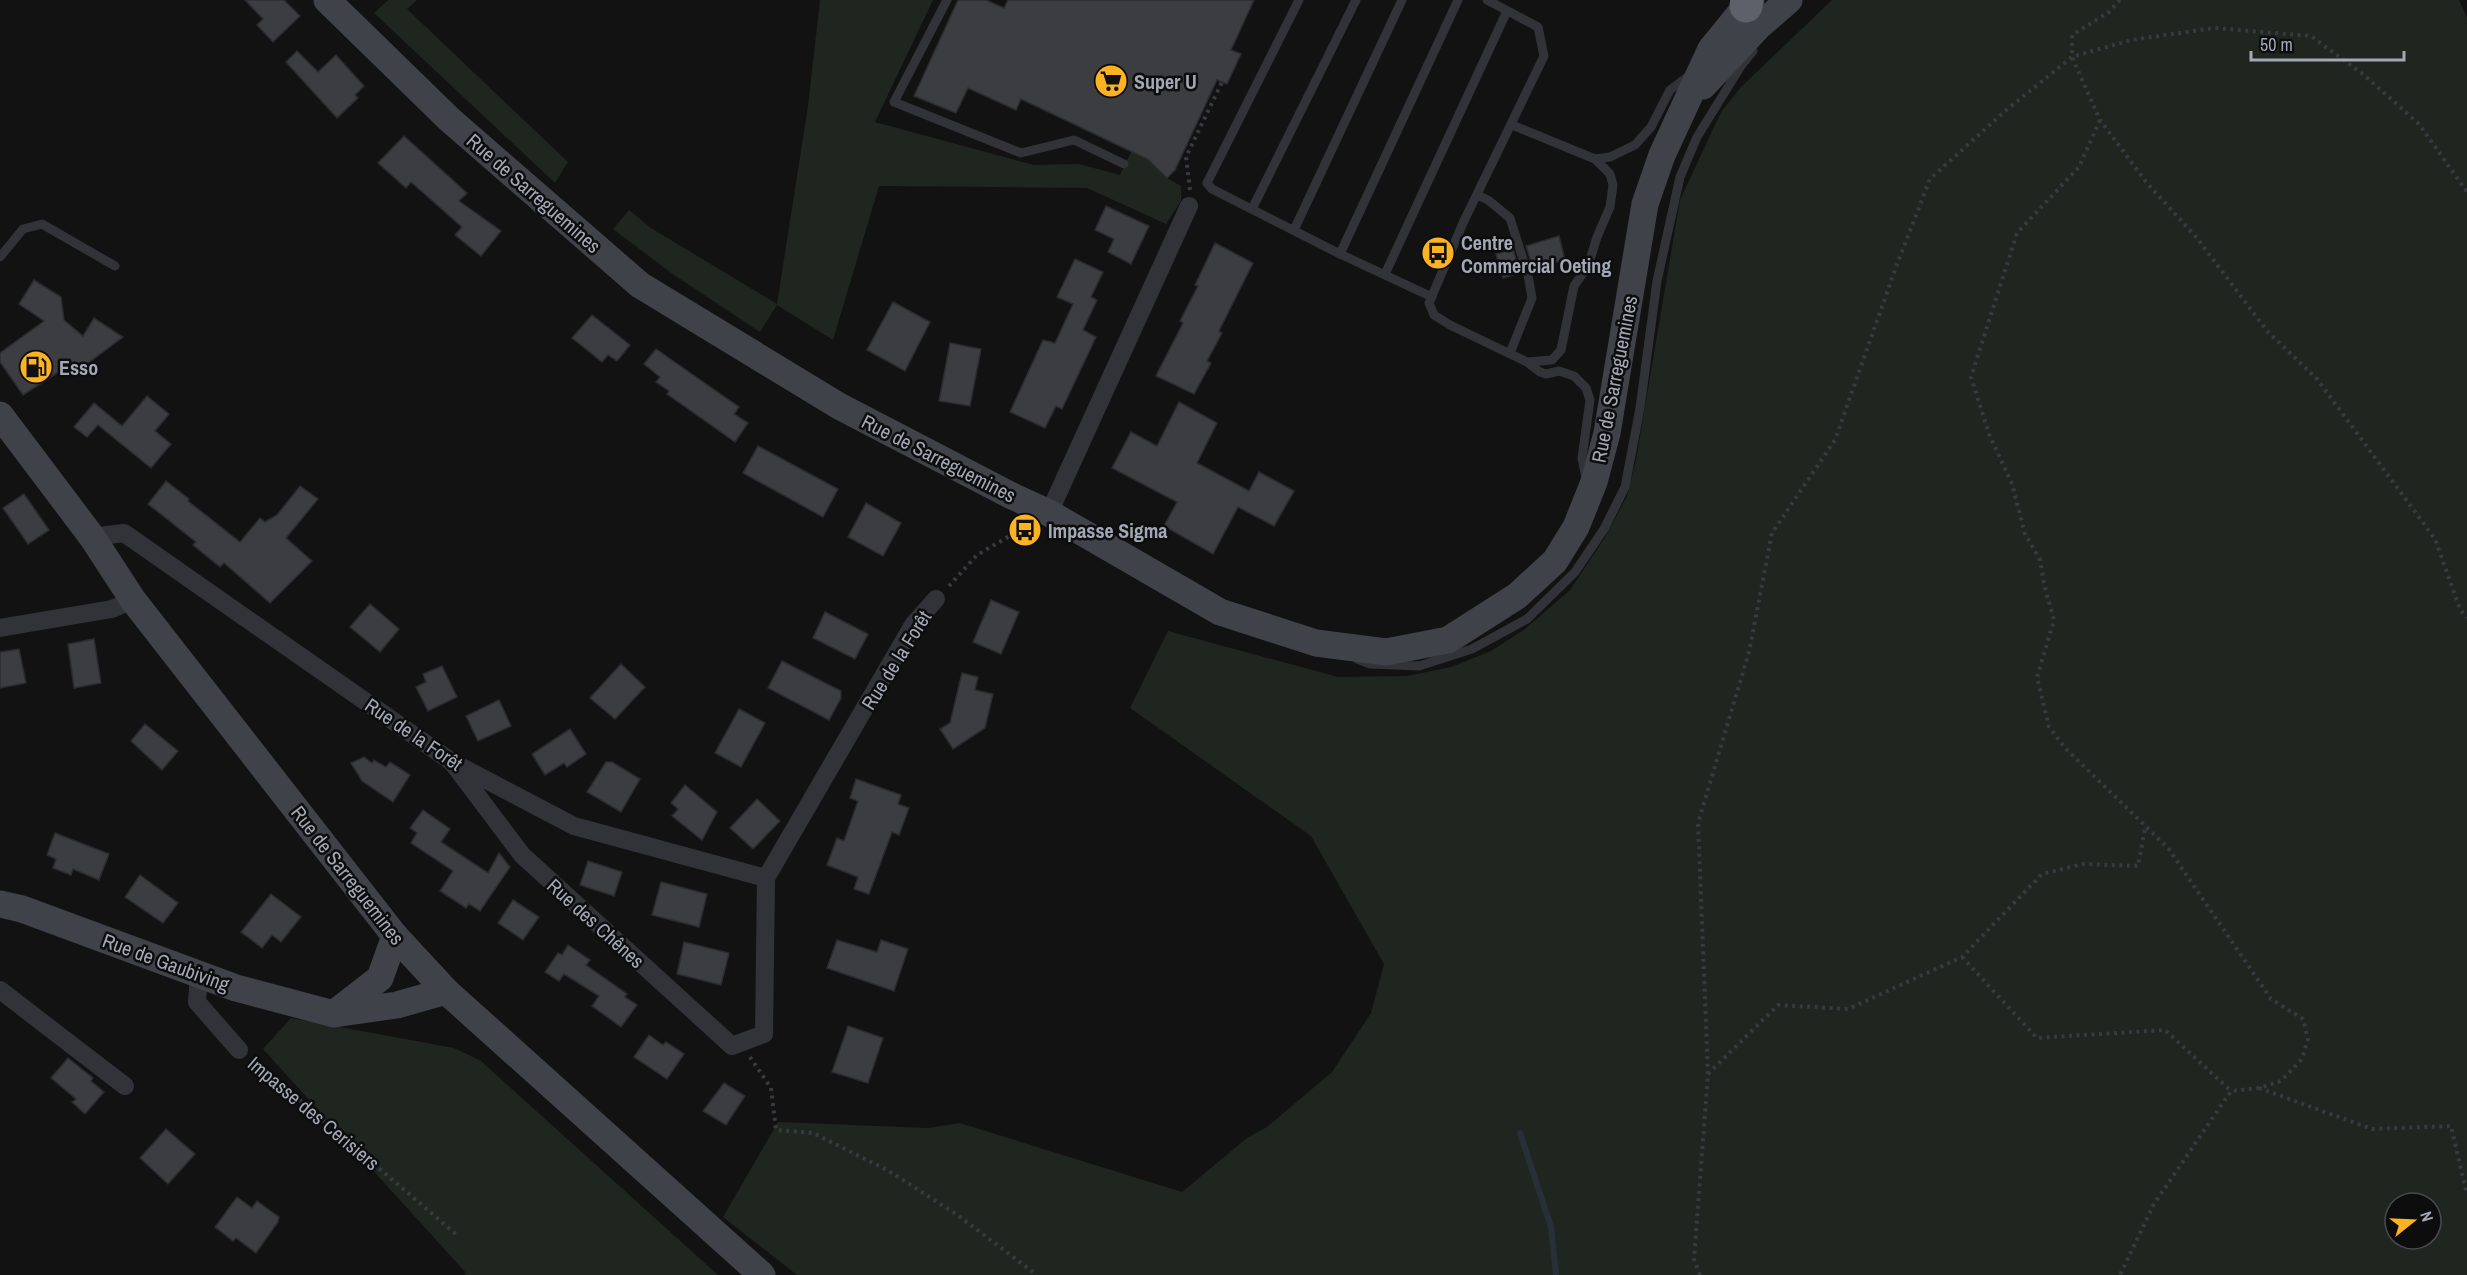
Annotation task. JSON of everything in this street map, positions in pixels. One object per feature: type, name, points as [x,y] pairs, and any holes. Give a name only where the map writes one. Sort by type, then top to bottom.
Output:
[{"type":"main road","name":"Rue de Sarreguemines","points":[[327,0],[449,119],[640,285],[839,406],[1049,513],[1220,612],[1316,643],[1386,651],[1448,640],[1517,596],[1555,561],[1576,527],[1589,495],[1607,433],[1646,204],[1662,155],[1711,49],[1755,18]]},
{"type":"main road","points":[[1755,18],[1790,0]]},
{"type":"main road","name":"Rue de Sarreguemines","points":[[1684,107],[1755,18]]},
{"type":"main road","name":"Rue de Sarreguemines","points":[[0,415],[10,444],[92,537],[133,600],[395,936],[446,991],[762,1275]]},
{"type":"main road","name":"Rue de Gaubiving","points":[[0,904],[22,909],[236,988],[334,1014]]},
{"type":"main road","points":[[334,1014],[380,978],[395,936]]},
{"type":"main road","points":[[334,1014],[397,1005],[446,991]]},
{"type":"street","points":[[1049,513],[1189,206]]},
{"type":"street","name":"Rue de la Forêt","points":[[92,537],[124,533],[452,762],[574,826],[766,878]]},
{"type":"street","name":"Rue de la Forêt","points":[[732,1046],[764,1034],[766,878],[913,625],[936,599]]},
{"type":"street","points":[[0,628],[112,609],[133,600]]},
{"type":"street","name":"Rue des Chênes","points":[[452,762],[522,855],[732,1046]]},
{"type":"street","name":"Impasse des Cerisiers","points":[[199,975],[197,1002],[239,1050]]},
{"type":"street","points":[[0,990],[125,1086]]},
{"type":"lane","points":[[947,0],[894,102],[1021,153],[1074,140],[1124,164]]},
{"type":"lane","points":[[1299,0],[1207,183],[1212,189],[1340,254],[1432,297]]},
{"type":"lane","points":[[1252,209],[1356,0]]},
{"type":"lane","points":[[1294,230],[1402,0]]},
{"type":"lane","points":[[1340,254],[1458,0]]},
{"type":"lane","points":[[1487,0],[1538,27],[1544,56],[1429,303],[1434,315],[1450,325],[1510,353],[1540,372],[1546,374],[1560,371],[1574,376],[1586,388],[1590,400],[1582,458],[1589,495]]},
{"type":"lane","points":[[1385,274],[1507,11]]},
{"type":"lane","points":[[1316,643],[1370,664],[1419,666],[1472,649],[1527,619],[1575,572],[1604,529],[1625,487],[1640,408],[1652,281],[1680,177],[1697,137],[1741,66],[1755,18]]},
{"type":"lane","points":[[1595,159],[1610,157],[1635,145],[1651,126],[1670,90],[1704,65]]},
{"type":"lane","points":[[1512,125],[1595,159],[1610,174],[1613,185],[1610,207],[1588,266],[1574,286],[1561,350],[1552,360],[1527,362]]},
{"type":"lane","points":[[1478,195],[1510,218],[1516,232],[1530,286],[1532,298],[1510,353]]},
{"type":"lane","points":[[0,257],[23,228],[42,224],[115,266]]},
{"type":"path","points":[[2120,0],[2109,12],[2072,35],[2072,57],[2100,120],[2146,182],[2196,237],[2268,332],[2317,379],[2435,539],[2460,609],[2467,618]]},
{"type":"path","points":[[1700,1275],[1694,1259],[1708,1074],[1698,823],[1749,652],[1772,533],[1835,440],[1896,267],[1930,179],[2005,111],[2072,57],[2131,40],[2214,27],[2311,36],[2364,75],[2419,124],[2467,192]]},
{"type":"path","points":[[1189,206],[1190,189],[1186,157],[1222,82]]},
{"type":"path","points":[[1962,957],[2037,1038],[2165,1030],[2232,1091],[2259,1088],[2281,1081],[2302,1059],[2308,1039],[2303,1019],[2271,999],[2168,848],[2065,748],[2049,726],[2037,677],[2054,620],[2040,561],[2025,534],[2012,484],[1989,434],[1971,377],[2017,233],[2079,167],[2100,120]]},
{"type":"path","points":[[936,599],[977,555],[1049,513]]},
{"type":"path","points":[[1708,1074],[1778,1005],[1848,1009],[1962,957],[2042,874],[2083,864],[2138,866],[2146,828]]},
{"type":"path","points":[[732,1046],[753,1059],[771,1088],[776,1130],[813,1132],[889,1171],[956,1214],[1037,1275]]},
{"type":"path","name":"Impasse des Cerisiers","points":[[239,1050],[458,1236]]},
{"type":"path","points":[[2259,1088],[2372,1129],[2451,1126],[2467,1195]]},
{"type":"path","points":[[2120,1275],[2154,1204],[2232,1091]]},
{"type":"shaded area","points":[[388,0],[417,0],[407,9],[568,162],[555,183],[374,13]]},
{"type":"shaded area","points":[[820,0],[933,0],[875,122],[1034,165],[1079,164],[1120,175],[1131,152],[1152,161],[1167,178],[1181,186],[1181,201],[1166,224],[1087,188],[879,186],[833,340],[777,305],[760,332],[674,275],[613,229],[629,210],[651,228],[777,304],[808,106]]},
{"type":"shaded area","points":[[1832,0],[2459,0],[2467,18],[2467,1275],[797,1275],[723,1217],[778,1122],[928,1128],[960,1123],[1182,1192],[1247,1138],[1267,1127],[1332,1072],[1371,1013],[1384,964],[1311,836],[1130,708],[1168,631],[1338,677],[1407,676],[1451,667],[1491,651],[1525,629],[1570,590],[1604,539],[1627,496],[1636,460],[1680,200],[1721,112],[1741,87]]},
{"type":"shaded area","points":[[291,1018],[454,1048],[481,1061],[718,1275],[464,1275],[466,1273],[263,1049]]},
{"type":"building","points":[[245,0],[284,0],[300,16],[273,42],[257,25],[263,19]]},
{"type":"building","name":"Super U","points":[[958,0],[986,0],[1004,8],[1008,0],[1254,0],[1231,50],[1241,54],[1227,84],[1217,80],[1175,170],[1167,178],[1147,159],[1021,99],[1016,110],[968,88],[956,113],[914,96]]},
{"type":"building","points":[[297,51],[318,72],[336,55],[364,86],[355,95],[358,98],[337,118],[286,62]]},
{"type":"building","points":[[404,136],[467,193],[459,201],[501,231],[481,256],[455,235],[462,227],[411,182],[406,188],[378,163]]},
{"type":"building","points":[[1106,206],[1149,226],[1131,264],[1108,252],[1114,239],[1095,230]]},
{"type":"building","points":[[1559,236],[1565,260],[1533,269],[1526,246]]},
{"type":"building","points":[[1215,243],[1253,263],[1219,331],[1222,333],[1207,361],[1211,363],[1194,394],[1156,376],[1183,323],[1180,321],[1198,286],[1195,285]]},
{"type":"building","points":[[1513,249],[1520,273],[1503,278],[1496,254]]},
{"type":"building","points":[[1075,259],[1103,272],[1091,297],[1097,300],[1083,330],[1096,337],[1062,409],[1056,406],[1045,428],[1010,412],[1043,340],[1055,343],[1073,304],[1057,297]]},
{"type":"building","points":[[34,280],[61,297],[64,320],[83,336],[94,318],[123,337],[80,369],[74,362],[23,395],[0,362],[0,353],[44,321],[19,304]]},
{"type":"building","points":[[893,302],[930,322],[905,371],[867,350]]},
{"type":"building","points":[[592,315],[630,345],[617,361],[608,355],[602,362],[572,338]]},
{"type":"building","points":[[950,343],[981,349],[970,406],[939,401]]},
{"type":"building","points":[[656,349],[739,407],[734,414],[748,423],[735,442],[667,394],[669,391],[656,382],[660,377],[644,364]]},
{"type":"building","points":[[147,396],[169,414],[155,431],[171,444],[151,468],[98,425],[87,437],[74,427],[94,403],[122,426]]},
{"type":"building","points":[[1179,402],[1217,423],[1197,463],[1249,491],[1259,472],[1294,491],[1274,526],[1238,507],[1213,554],[1164,526],[1177,502],[1112,468],[1131,432],[1157,446]]},
{"type":"building","points":[[758,446],[838,489],[823,517],[743,473]]},
{"type":"building","points":[[166,481],[240,542],[260,518],[265,522],[277,515],[300,486],[318,499],[286,538],[312,561],[270,603],[224,563],[220,567],[193,545],[196,542],[148,504]]},
{"type":"building","points":[[24,494],[49,530],[28,544],[3,508]]},
{"type":"building","points":[[866,503],[901,523],[883,556],[848,537]]},
{"type":"building","points":[[991,600],[1019,612],[1001,654],[973,642]]},
{"type":"building","points":[[370,604],[399,629],[380,652],[350,627]]},
{"type":"building","points":[[825,612],[868,634],[855,659],[813,638]]},
{"type":"building","points":[[94,639],[101,683],[74,688],[68,644]]},
{"type":"building","points":[[19,649],[26,683],[0,688],[0,652]]},
{"type":"building","points":[[782,661],[841,691],[841,698],[829,720],[768,688]]},
{"type":"building","points":[[621,664],[645,687],[615,719],[590,698]]},
{"type":"building","points":[[442,666],[457,697],[428,711],[416,687],[426,682],[423,674]]},
{"type":"building","points":[[962,673],[978,677],[975,690],[993,694],[985,728],[953,749],[940,729],[950,723]]},
{"type":"building","points":[[499,700],[511,726],[478,741],[466,716]]},
{"type":"building","points":[[739,709],[765,723],[741,767],[715,753]]},
{"type":"building","points":[[145,724],[178,751],[162,770],[131,741]]},
{"type":"building","points":[[570,729],[586,754],[567,767],[564,763],[545,775],[532,754]]},
{"type":"building","points":[[364,757],[372,763],[374,760],[386,767],[390,762],[410,775],[393,802],[362,781],[351,763]]},
{"type":"building","points":[[606,762],[612,762],[640,779],[621,812],[587,792]]},
{"type":"building","points":[[856,779],[901,795],[898,804],[909,808],[899,835],[892,832],[869,894],[854,889],[858,877],[827,865],[837,838],[844,841],[858,801],[850,798]]},
{"type":"building","points":[[685,785],[717,812],[702,840],[672,816],[678,809],[671,803]]},
{"type":"building","points":[[757,799],[780,821],[753,849],[730,828]]},
{"type":"building","points":[[423,810],[450,829],[441,842],[488,873],[499,853],[510,867],[480,911],[469,904],[466,908],[440,891],[453,871],[411,843],[417,833],[410,828]]},
{"type":"building","points":[[55,833],[109,854],[99,880],[73,869],[71,875],[53,868],[56,859],[47,855]]},
{"type":"building","points":[[588,861],[622,872],[614,896],[580,885]]},
{"type":"building","points":[[140,875],[178,903],[163,923],[125,897]]},
{"type":"building","points":[[661,882],[707,894],[699,927],[652,915]]},
{"type":"building","points":[[271,894],[301,917],[281,942],[272,935],[262,948],[241,932]]},
{"type":"building","points":[[513,900],[539,917],[523,940],[498,923]]},
{"type":"building","points":[[837,940],[877,952],[881,940],[908,949],[894,991],[827,968]]},
{"type":"building","points":[[684,942],[729,953],[721,985],[677,974]]},
{"type":"building","points":[[568,945],[590,960],[586,965],[627,994],[625,997],[637,1005],[621,1027],[592,1006],[599,996],[564,974],[559,981],[545,972],[558,953],[562,955]]},
{"type":"building","points":[[848,1026],[883,1038],[868,1083],[832,1072]]},
{"type":"building","points":[[649,1035],[663,1045],[666,1042],[684,1054],[667,1079],[634,1057]]},
{"type":"building","points":[[68,1058],[93,1078],[91,1081],[104,1092],[85,1114],[72,1102],[76,1099],[51,1078]]},
{"type":"building","points":[[724,1083],[745,1096],[726,1125],[703,1111]]},
{"type":"building","points":[[166,1129],[195,1154],[168,1184],[140,1158]]},
{"type":"building","points":[[237,1197],[252,1208],[257,1201],[279,1217],[278,1222],[256,1253],[236,1238],[233,1241],[215,1227]]},
{"type":"waterway","points":[[1520,1133],[1551,1227],[1556,1275]]},
{"type":"place","name":"Super U","points":[[1111,81]]},
{"type":"place","name":"Centre Commercial Oeting","points":[[1438,253]]},
{"type":"place","name":"Esso","points":[[36,367]]},
{"type":"place","name":"Impasse Sigma","points":[[1025,530]]}]
